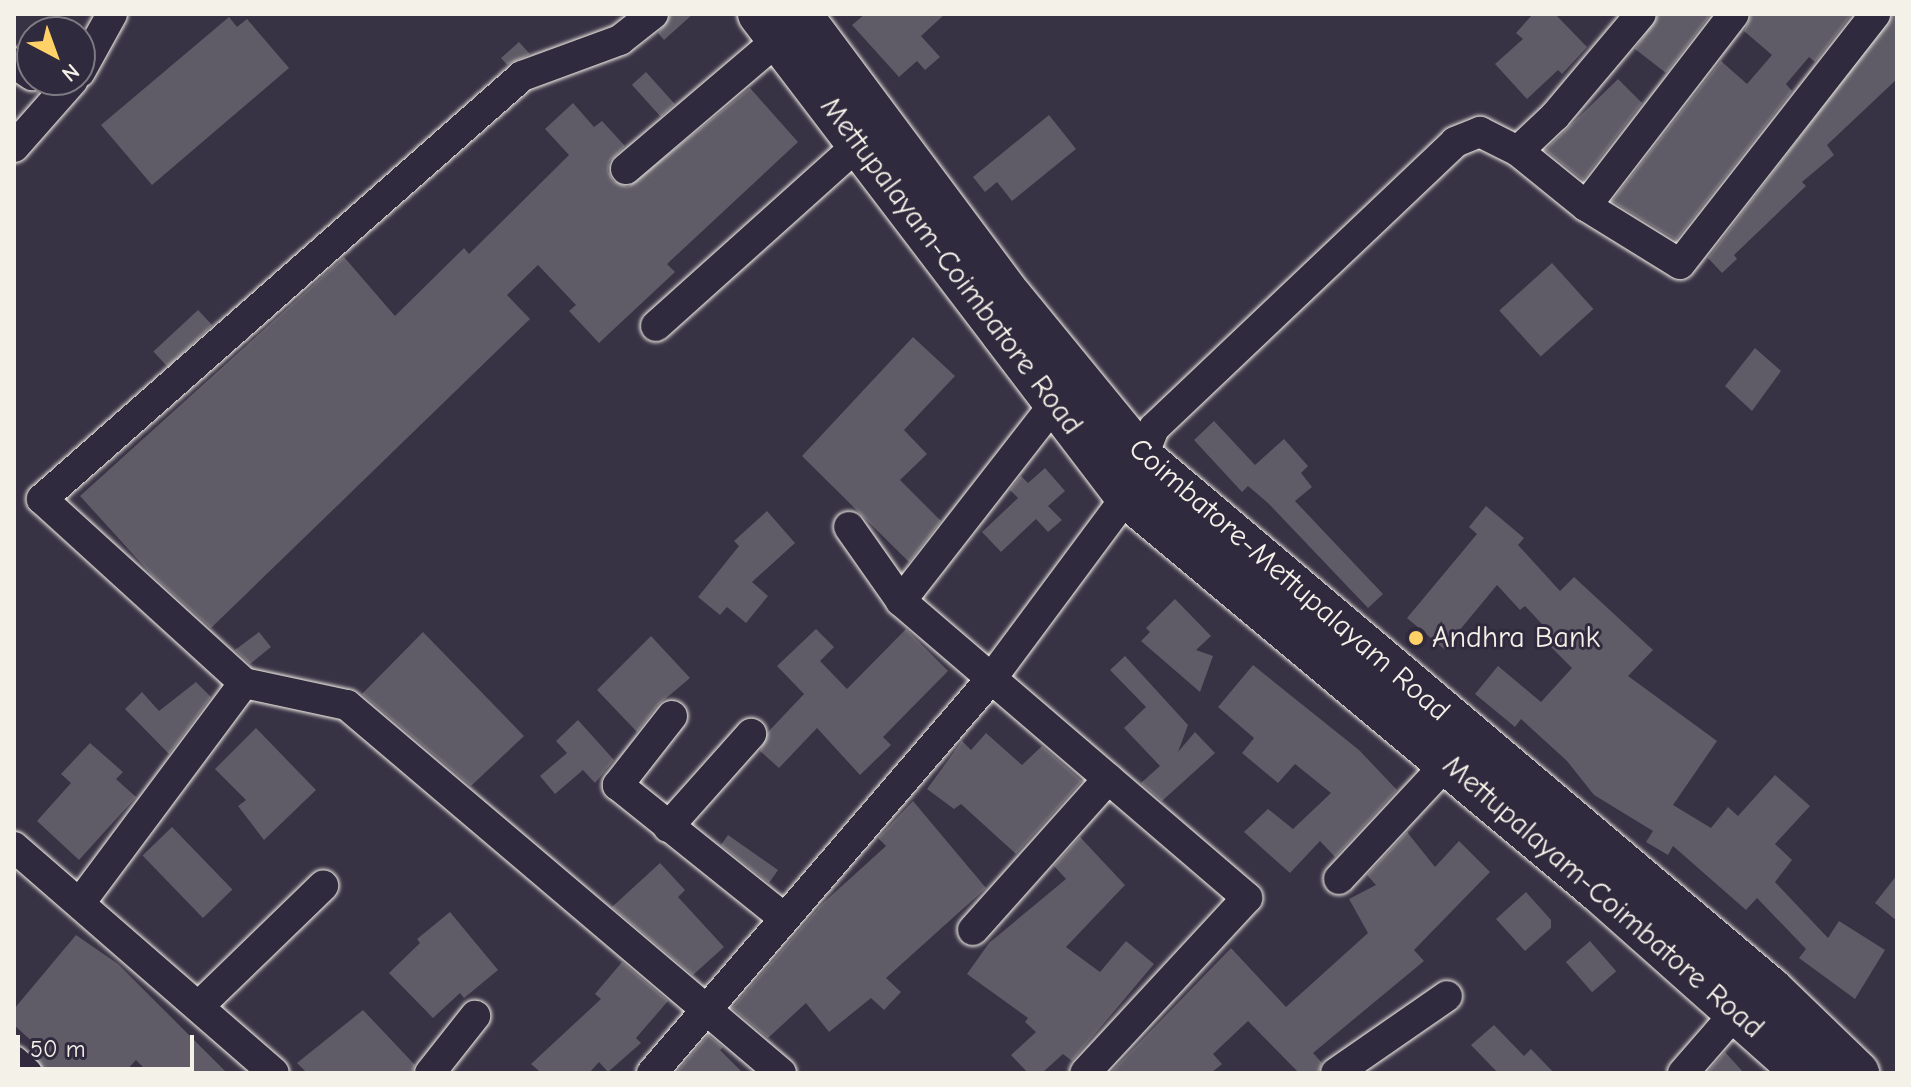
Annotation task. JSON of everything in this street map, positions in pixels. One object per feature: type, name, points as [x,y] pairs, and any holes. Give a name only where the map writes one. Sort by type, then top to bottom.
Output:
[{"type":"highway","name":"Mettupalayam-Coimbatore Road","points":[[796,22],[858,145],[1055,403],[1448,762],[1805,1073]]},
{"type":"highway","name":"Coimbatore-Mettupalayam Road","points":[[796,22],[1011,298],[1135,478],[1759,980],[1857,1073]]},
{"type":"street","points":[[96,36],[112,14]]},
{"type":"street","points":[[653,14],[620,40],[522,76],[42,499],[244,683],[347,705],[704,1011],[781,1073]]},
{"type":"street","points":[[1518,151],[1555,116],[1641,14]]},
{"type":"street","points":[[1586,206],[1734,14]]},
{"type":"street","points":[[652,1073],[991,679],[1135,478],[1154,428],[1455,142],[1480,132],[1518,151],[1586,206],[1680,264],[1875,14]]},
{"type":"street","points":[[626,169],[796,22]]},
{"type":"street","points":[[14,147],[52,96]]},
{"type":"street","points":[[656,326],[858,145]]},
{"type":"street","points":[[901,601],[1055,403]]},
{"type":"street","points":[[849,527],[901,601],[1247,898],[1085,1073]]},
{"type":"street","points":[[80,903],[244,683]]},
{"type":"street","points":[[672,716],[618,785],[784,918]]},
{"type":"street","points":[[668,827],[751,734]]},
{"type":"street","points":[[1339,879],[1448,762]]},
{"type":"street","points":[[973,930],[1108,779]]},
{"type":"street","points":[[15,857],[80,903],[274,1073]]},
{"type":"street","points":[[199,1006],[323,886]]},
{"type":"street","points":[[1352,1068],[1447,996]]},
{"type":"street","points":[[1683,1073],[1737,1011]]},
{"type":"street","points":[[430,1073],[475,1016]]},
{"type":"street","points":[[14,1061],[27,1073]]},
{"type":"building","points":[[671,14],[693,14],[664,40],[658,33]]},
{"type":"building","points":[[865,14],[945,14],[921,36],[940,57],[925,70],[917,61],[899,77],[852,25]]},
{"type":"building","points":[[1533,14],[1555,14],[1587,47],[1562,74],[1558,70],[1527,99],[1495,64],[1523,39],[1516,33]]},
{"type":"building","points":[[1659,14],[1711,14],[1666,73],[1635,49]]},
{"type":"building","points":[[1752,14],[1852,14],[1815,62],[1809,57],[1786,84],[1792,91],[1676,240],[1612,201],[1721,61],[1747,84],[1772,55],[1744,31]]},
{"type":"building","points":[[1893,14],[1897,14],[1897,79],[1827,145],[1834,155],[1802,182],[1806,186],[1734,255],[1737,259],[1722,273],[1708,258]]},
{"type":"building","points":[[229,17],[237,27],[247,19],[289,68],[152,185],[101,125]]},
{"type":"building","points":[[519,42],[530,54],[507,65],[501,58]]},
{"type":"building","points":[[646,72],[675,104],[661,117],[632,85]]},
{"type":"building","points":[[1618,79],[1642,103],[1583,180],[1545,150]]},
{"type":"building","points":[[750,88],[798,142],[667,264],[675,272],[599,343],[569,311],[576,305],[538,265],[507,295],[530,319],[211,628],[152,575],[80,496],[344,257],[395,316],[464,248],[469,254],[569,155],[545,129],[573,103],[594,127],[602,121],[625,146],[609,162],[608,171],[613,181],[628,187]]},
{"type":"building","points":[[1049,115],[1076,149],[1012,201],[997,182],[985,192],[973,177]]},
{"type":"building","points":[[1552,263],[1593,309],[1541,357],[1499,311]]},
{"type":"building","points":[[198,310],[212,325],[168,367],[153,352]]},
{"type":"building","points":[[913,337],[955,376],[904,430],[927,454],[900,480],[941,521],[909,562],[802,456]]},
{"type":"building","points":[[1755,348],[1781,371],[1752,411],[1725,386]]},
{"type":"building","points":[[1214,421],[1255,465],[1284,439],[1308,466],[1301,473],[1312,487],[1295,501],[1383,594],[1368,608],[1268,503],[1248,486],[1242,492],[1194,440]]},
{"type":"building","points":[[1045,468],[1065,491],[1048,506],[1062,520],[1048,532],[1036,519],[1001,552],[982,532],[1018,498],[1010,490],[1021,476],[1028,483]]},
{"type":"building","points":[[1486,506],[1524,538],[1518,545],[1560,591],[1574,577],[1653,650],[1628,676],[1717,741],[1673,805],[1711,828],[1728,807],[1738,816],[1775,775],[1810,806],[1775,844],[1792,860],[1775,882],[1828,938],[1839,921],[1885,950],[1855,999],[1799,958],[1806,949],[1757,898],[1746,910],[1673,846],[1668,855],[1646,842],[1653,831],[1594,795],[1567,761],[1521,719],[1515,727],[1475,694],[1498,666],[1541,702],[1572,668],[1548,644],[1555,638],[1525,606],[1520,610],[1497,585],[1444,649],[1407,618],[1477,534],[1469,527]]},
{"type":"building","points":[[767,511],[795,543],[752,582],[768,596],[746,623],[727,607],[720,615],[698,597],[739,546],[734,541]]},
{"type":"building","points":[[1175,599],[1211,636],[1196,650],[1213,656],[1200,692],[1141,641],[1150,632],[1146,628]]},
{"type":"building","points":[[816,629],[834,647],[820,661],[847,689],[906,629],[948,671],[883,737],[891,745],[860,775],[817,728],[779,768],[760,751],[768,732],[804,694],[777,666]]},
{"type":"building","points":[[259,632],[271,647],[250,664],[235,650]]},
{"type":"building","points":[[423,632],[524,736],[471,786],[362,694]]},
{"type":"building","points":[[651,636],[690,678],[658,705],[637,732],[597,690]]},
{"type":"building","points":[[1125,656],[1188,725],[1178,752],[1195,732],[1215,753],[1162,801],[1141,783],[1160,766],[1124,728],[1146,707],[1110,670]]},
{"type":"building","points":[[1253,665],[1359,750],[1397,790],[1335,857],[1320,841],[1290,873],[1244,832],[1268,809],[1293,829],[1331,793],[1295,764],[1278,783],[1242,753],[1254,738],[1218,707]]},
{"type":"building","points":[[196,682],[211,697],[169,754],[125,709],[142,692],[159,711]]},
{"type":"building","points":[[578,720],[614,760],[595,783],[583,770],[555,794],[540,776],[567,753],[556,741]]},
{"type":"building","points":[[256,728],[316,790],[264,840],[238,806],[246,800],[215,769]]},
{"type":"building","points":[[986,733],[1022,765],[1042,746],[1082,781],[1016,854],[961,804],[954,809],[927,789],[962,741],[971,750]]},
{"type":"building","points":[[90,743],[123,772],[116,779],[136,797],[79,860],[37,821],[71,783],[61,774]]},
{"type":"building","points":[[913,801],[986,888],[886,978],[901,992],[884,1010],[871,998],[829,1032],[806,1003],[768,1038],[732,1008],[822,904],[886,846],[878,838]]},
{"type":"building","points":[[172,827],[232,890],[203,918],[143,855]]},
{"type":"building","points":[[1407,832],[1435,867],[1459,841],[1490,872],[1414,950],[1424,961],[1313,1053],[1322,1063],[1318,1073],[1299,1073],[1248,1021],[1213,1054],[1222,1064],[1211,1073],[1110,1073],[1231,948],[1286,1007],[1368,933],[1349,899],[1376,885],[1367,875]]},
{"type":"building","points":[[728,835],[778,870],[769,883],[721,845]]},
{"type":"building","points":[[1080,837],[1125,885],[1066,947],[1100,972],[1126,941],[1154,964],[1072,1061],[1063,1054],[1042,1073],[1028,1073],[1011,1055],[1036,1032],[1025,1022],[1028,1018],[967,974],[989,943],[1066,879],[1054,866]]},
{"type":"building","points":[[660,863],[685,890],[678,897],[724,947],[693,975],[612,907]]},
{"type":"building","points":[[1897,875],[1897,921],[1875,903]]},
{"type":"building","points":[[1526,892],[1551,920],[1551,928],[1525,951],[1496,919]]},
{"type":"building","points":[[450,912],[498,970],[464,998],[460,993],[433,1018],[389,973],[420,943],[417,939]]},
{"type":"building","points":[[76,935],[118,964],[227,1073],[149,1073],[136,1060],[124,1073],[44,1073],[29,1051],[36,1045],[14,1025],[14,1009]]},
{"type":"building","points":[[1590,941],[1616,971],[1592,992],[1566,962]]},
{"type":"building","points":[[622,962],[668,1001],[636,1038],[641,1043],[608,1072],[599,1062],[589,1073],[541,1073],[531,1064],[601,999],[595,994]]},
{"type":"building","points":[[363,1010],[415,1065],[412,1073],[307,1073],[297,1063]]},
{"type":"building","points":[[1494,1025],[1524,1056],[1531,1049],[1554,1073],[1498,1073],[1471,1045]]},
{"type":"building","points":[[708,1035],[723,1047],[720,1050],[743,1073],[676,1073]]},
{"type":"building","points":[[1725,1052],[1744,1073],[1707,1073]]},
{"type":"place","name":"Andhra Bank","points":[[1416,638]]}]
